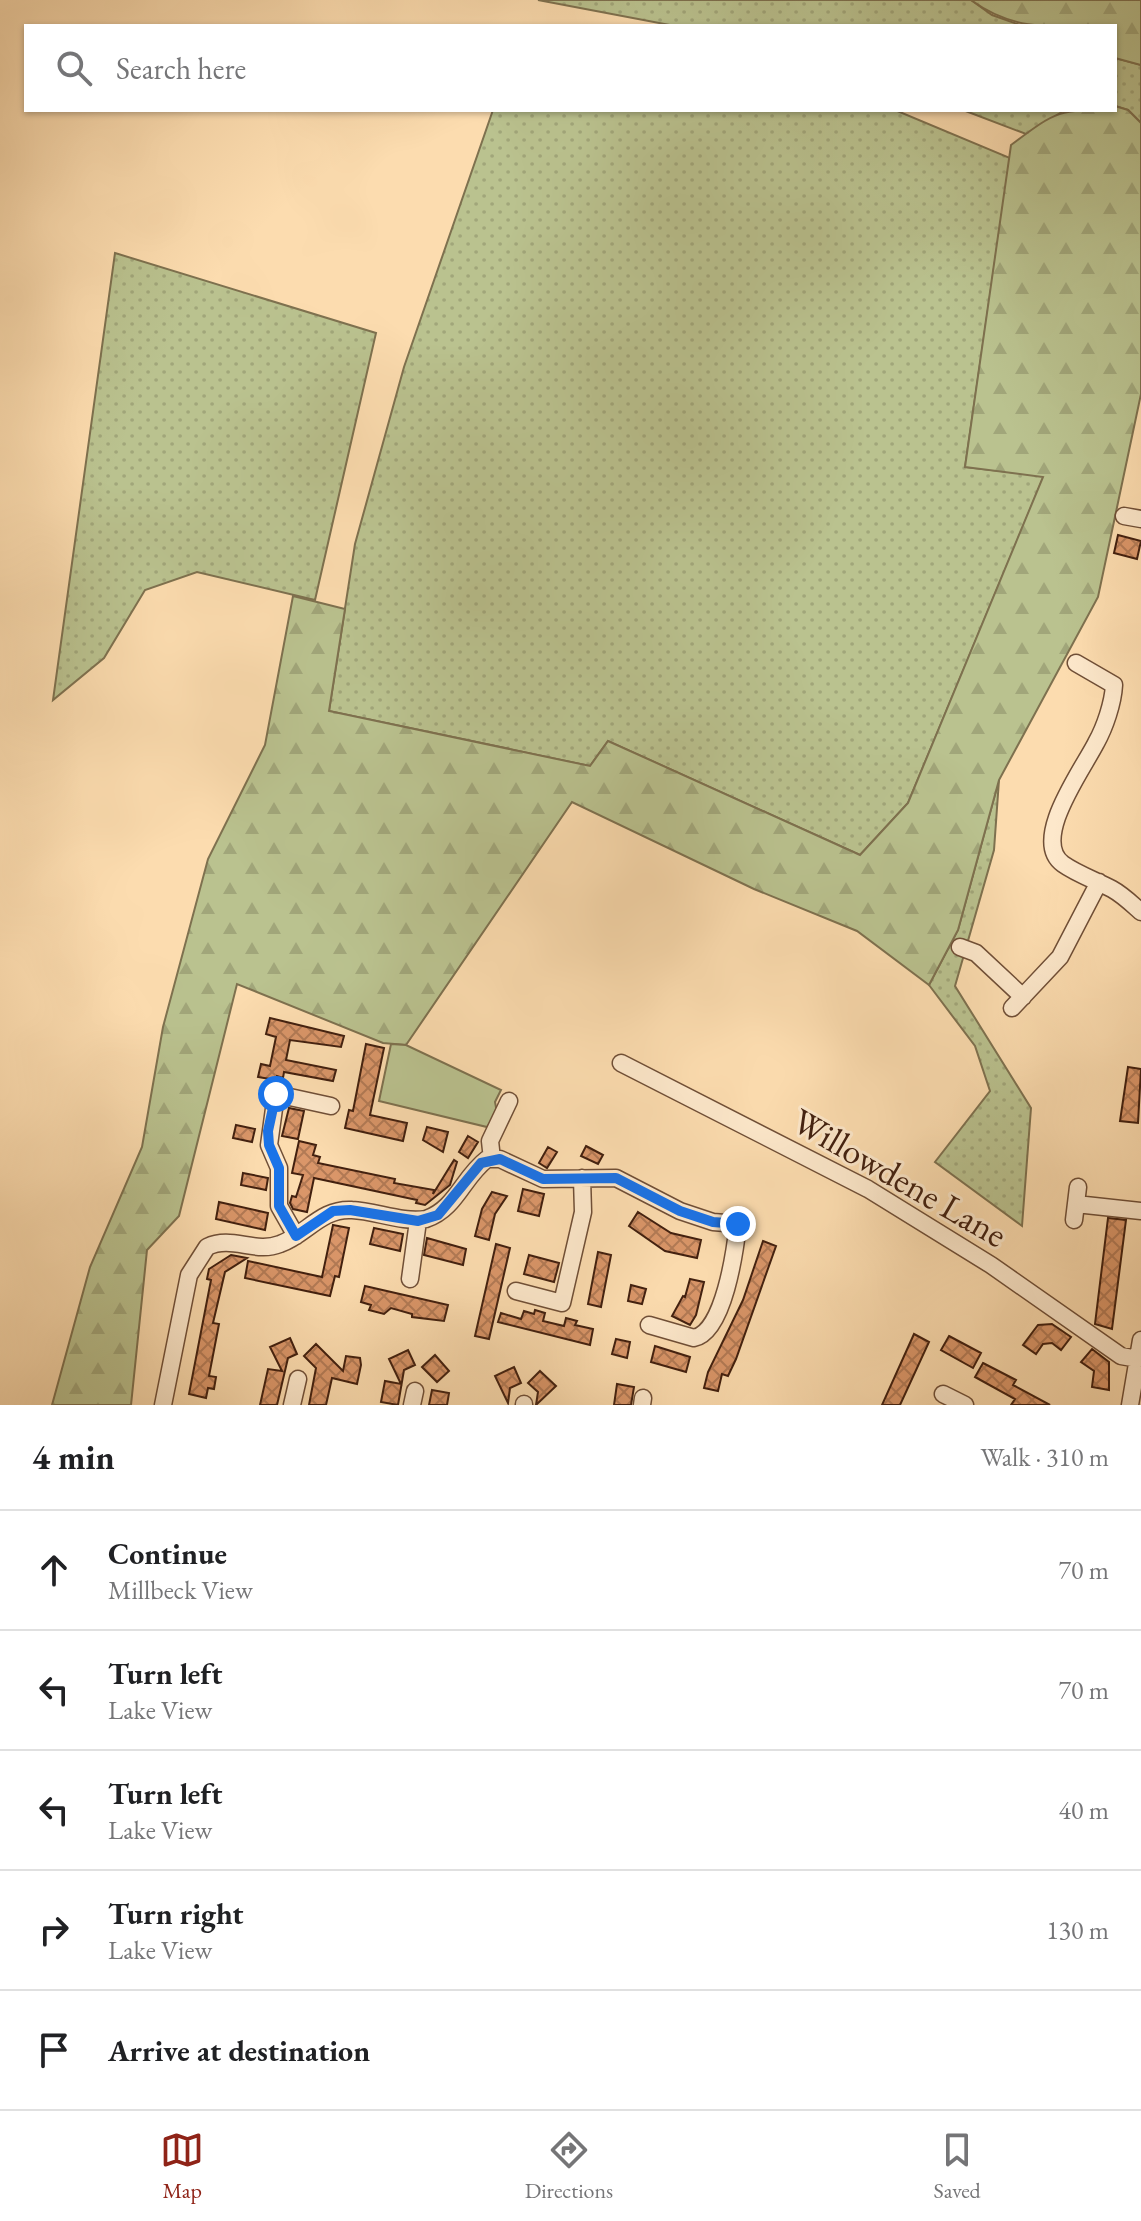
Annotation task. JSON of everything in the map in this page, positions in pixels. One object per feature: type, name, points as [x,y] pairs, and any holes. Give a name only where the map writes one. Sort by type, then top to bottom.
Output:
[{"type":"street","points":[[1076,663],[1119,680],[1097,741],[1059,813],[1051,840],[1063,864],[1099,882],[1141,912]]},
{"type":"street","points":[[960,947],[976,953],[1018,1002],[1060,957],[1099,882]]},
{"type":"street","name":"Willowdene Lane","points":[[621,1063],[868,1189],[991,1265],[1121,1356],[1138,1359]]},
{"type":"street","points":[[296,1236],[279,1206],[279,1168],[269,1145],[268,1131],[276,1094],[331,1106]]},
{"type":"street","points":[[492,1159],[490,1141],[509,1101]]},
{"type":"street","points":[[163,1405],[192,1265],[207,1247],[219,1242],[265,1247],[296,1236],[333,1211],[350,1210],[418,1221],[438,1215],[481,1163],[492,1159],[500,1159],[543,1179],[616,1178],[680,1211],[713,1222],[738,1224],[722,1301],[706,1333],[694,1338],[649,1325]]},
{"type":"street","points":[[516,1291],[562,1303],[583,1212],[582,1178]]},
{"type":"street","points":[[1078,1187],[1075,1212],[1141,1211]]},
{"type":"street","points":[[410,1279],[418,1221]]},
{"type":"street","points":[[1130,1405],[1141,1340]]},
{"type":"street","points":[[292,1405],[298,1379]]},
{"type":"street","points":[[943,1394],[965,1405]]},
{"type":"green space","points":[[538,0],[971,0],[992,15],[1017,24],[664,24]]},
{"type":"green space","points":[[971,0],[1141,0],[1141,65],[1117,59],[1117,24],[1028,24],[988,11]]},
{"type":"green space","points":[[1117,59],[1141,65],[1141,123],[1128,110],[1117,107]]},
{"type":"green space","points":[[1117,107],[1128,110],[1141,123],[1141,394],[1098,597],[999,780],[958,930],[929,985],[857,931],[754,889],[572,802],[406,1045],[383,1043],[237,984],[179,1216],[147,1250],[131,1405],[52,1405],[90,1267],[142,1147],[163,1027],[208,859],[265,745],[293,596],[345,609],[329,711],[590,766],[608,741],[860,855],[908,803],[1043,477],[965,467],[1011,145],[1059,114],[1117,112]]},
{"type":"green space","points":[[492,112],[900,112],[1010,158],[965,467],[1044,476],[908,803],[860,855],[608,741],[590,766],[329,711],[355,544],[404,367]]},
{"type":"green space","points":[[968,112],[1062,112],[1026,134]]},
{"type":"green space","points":[[115,253],[376,333],[315,600],[197,572],[145,590],[104,658],[53,700]]},
{"type":"green space","points":[[999,780],[994,850],[955,986],[1031,1108],[1022,1226],[935,1162],[990,1091],[975,1046],[929,985],[958,930]]},
{"type":"green space","points":[[391,1044],[406,1045],[501,1090],[495,1102],[497,1113],[487,1127],[379,1101]]},
{"type":"building","points":[[1118,535],[1141,541],[1137,559],[1114,553]]},
{"type":"building","points":[[270,1018],[344,1036],[341,1047],[290,1040],[286,1060],[336,1070],[333,1081],[284,1072],[283,1078],[277,1076],[276,1080],[258,1077],[261,1064],[270,1066],[276,1037],[266,1034]]},
{"type":"building","points":[[366,1044],[384,1048],[370,1115],[407,1123],[403,1141],[345,1128],[349,1110],[353,1111]]},
{"type":"building","points":[[1128,1067],[1141,1069],[1138,1123],[1120,1121]]},
{"type":"building","points":[[289,1108],[304,1111],[298,1139],[282,1136]]},
{"type":"building","points":[[236,1125],[255,1129],[252,1142],[233,1138]]},
{"type":"building","points":[[427,1127],[448,1132],[443,1152],[423,1140]]},
{"type":"building","points":[[468,1136],[478,1142],[468,1158],[459,1152]]},
{"type":"building","points":[[299,1141],[316,1145],[313,1155],[320,1157],[318,1163],[395,1179],[394,1183],[434,1190],[433,1194],[454,1160],[457,1162],[450,1185],[425,1205],[416,1203],[417,1200],[314,1178],[307,1212],[293,1209],[290,1203],[292,1196],[296,1197],[303,1175],[292,1173]]},
{"type":"building","points":[[586,1146],[603,1155],[598,1164],[581,1156]]},
{"type":"building","points":[[548,1147],[557,1152],[547,1168],[539,1163]]},
{"type":"building","points":[[243,1173],[268,1178],[266,1190],[241,1185]]},
{"type":"building","points":[[523,1189],[544,1194],[539,1216],[518,1211]]},
{"type":"building","points":[[492,1192],[507,1196],[495,1214],[489,1240],[475,1236],[482,1209]]},
{"type":"building","points":[[219,1202],[268,1213],[265,1230],[216,1219]]},
{"type":"building","points":[[638,1212],[671,1233],[701,1240],[697,1258],[665,1251],[629,1226]]},
{"type":"building","points":[[1108,1218],[1126,1220],[1112,1329],[1095,1324]]},
{"type":"building","points":[[333,1225],[349,1228],[339,1277],[335,1276],[330,1296],[245,1278],[248,1261],[322,1277]]},
{"type":"building","points":[[374,1228],[403,1234],[400,1251],[370,1244]]},
{"type":"building","points":[[427,1238],[466,1249],[463,1265],[424,1255]]},
{"type":"building","points":[[763,1241],[776,1246],[736,1359],[728,1376],[722,1374],[718,1391],[704,1388],[708,1372],[743,1300]]},
{"type":"building","points":[[496,1244],[510,1248],[489,1339],[475,1336]]},
{"type":"building","points":[[598,1252],[611,1255],[601,1307],[588,1304]]},
{"type":"building","points":[[231,1255],[247,1258],[225,1272],[213,1323],[219,1324],[209,1376],[216,1377],[214,1389],[208,1388],[206,1398],[189,1394],[211,1280],[207,1279],[209,1269]]},
{"type":"building","points":[[529,1255],[559,1263],[554,1282],[524,1274]]},
{"type":"building","points":[[690,1279],[704,1282],[696,1315],[690,1325],[672,1316],[685,1297]]},
{"type":"building","points":[[631,1285],[646,1289],[642,1304],[628,1301]]},
{"type":"building","points":[[365,1286],[448,1305],[444,1321],[412,1317],[412,1314],[391,1308],[384,1314],[369,1310],[371,1305],[361,1302]]},
{"type":"building","points":[[535,1310],[545,1313],[543,1321],[564,1326],[566,1318],[577,1321],[575,1325],[593,1329],[590,1345],[498,1322],[501,1313],[521,1319],[524,1311],[534,1314]]},
{"type":"building","points":[[1052,1324],[1071,1337],[1061,1350],[1052,1343],[1043,1344],[1036,1354],[1023,1345],[1038,1325]]},
{"type":"building","points":[[914,1334],[929,1342],[900,1405],[882,1405]]},
{"type":"building","points":[[949,1336],[981,1353],[973,1368],[941,1350]]},
{"type":"building","points":[[290,1338],[297,1354],[288,1358],[277,1405],[260,1405],[268,1369],[282,1371],[270,1347]]},
{"type":"building","points":[[616,1339],[630,1342],[627,1358],[612,1354]]},
{"type":"building","points":[[316,1344],[343,1371],[346,1356],[360,1358],[357,1384],[332,1378],[326,1405],[309,1405],[316,1368],[304,1356]]},
{"type":"building","points":[[655,1346],[690,1357],[686,1372],[651,1362]]},
{"type":"building","points":[[1092,1349],[1109,1362],[1109,1390],[1092,1387],[1094,1371],[1081,1362]]},
{"type":"building","points":[[408,1350],[415,1365],[404,1370],[398,1405],[381,1402],[385,1381],[401,1384],[389,1359]]},
{"type":"building","points":[[435,1355],[449,1371],[437,1382],[422,1367]]},
{"type":"building","points":[[983,1363],[1016,1380],[1013,1385],[1050,1405],[1011,1405],[1015,1399],[975,1377]]},
{"type":"building","points":[[514,1367],[521,1383],[510,1388],[508,1403],[495,1376]]},
{"type":"building","points":[[540,1371],[556,1386],[536,1405],[538,1392],[528,1383]]},
{"type":"building","points":[[617,1384],[634,1387],[631,1405],[614,1405]]},
{"type":"building","points":[[432,1390],[449,1393],[447,1405],[429,1405]]},
{"type":"route","points":[[276,1094],[268,1131],[269,1145],[279,1168],[279,1206],[283,1218],[296,1236],[333,1211],[350,1210],[418,1221],[438,1215],[487,1159],[500,1159],[543,1179],[616,1178],[680,1211],[713,1222],[738,1224]]}]
